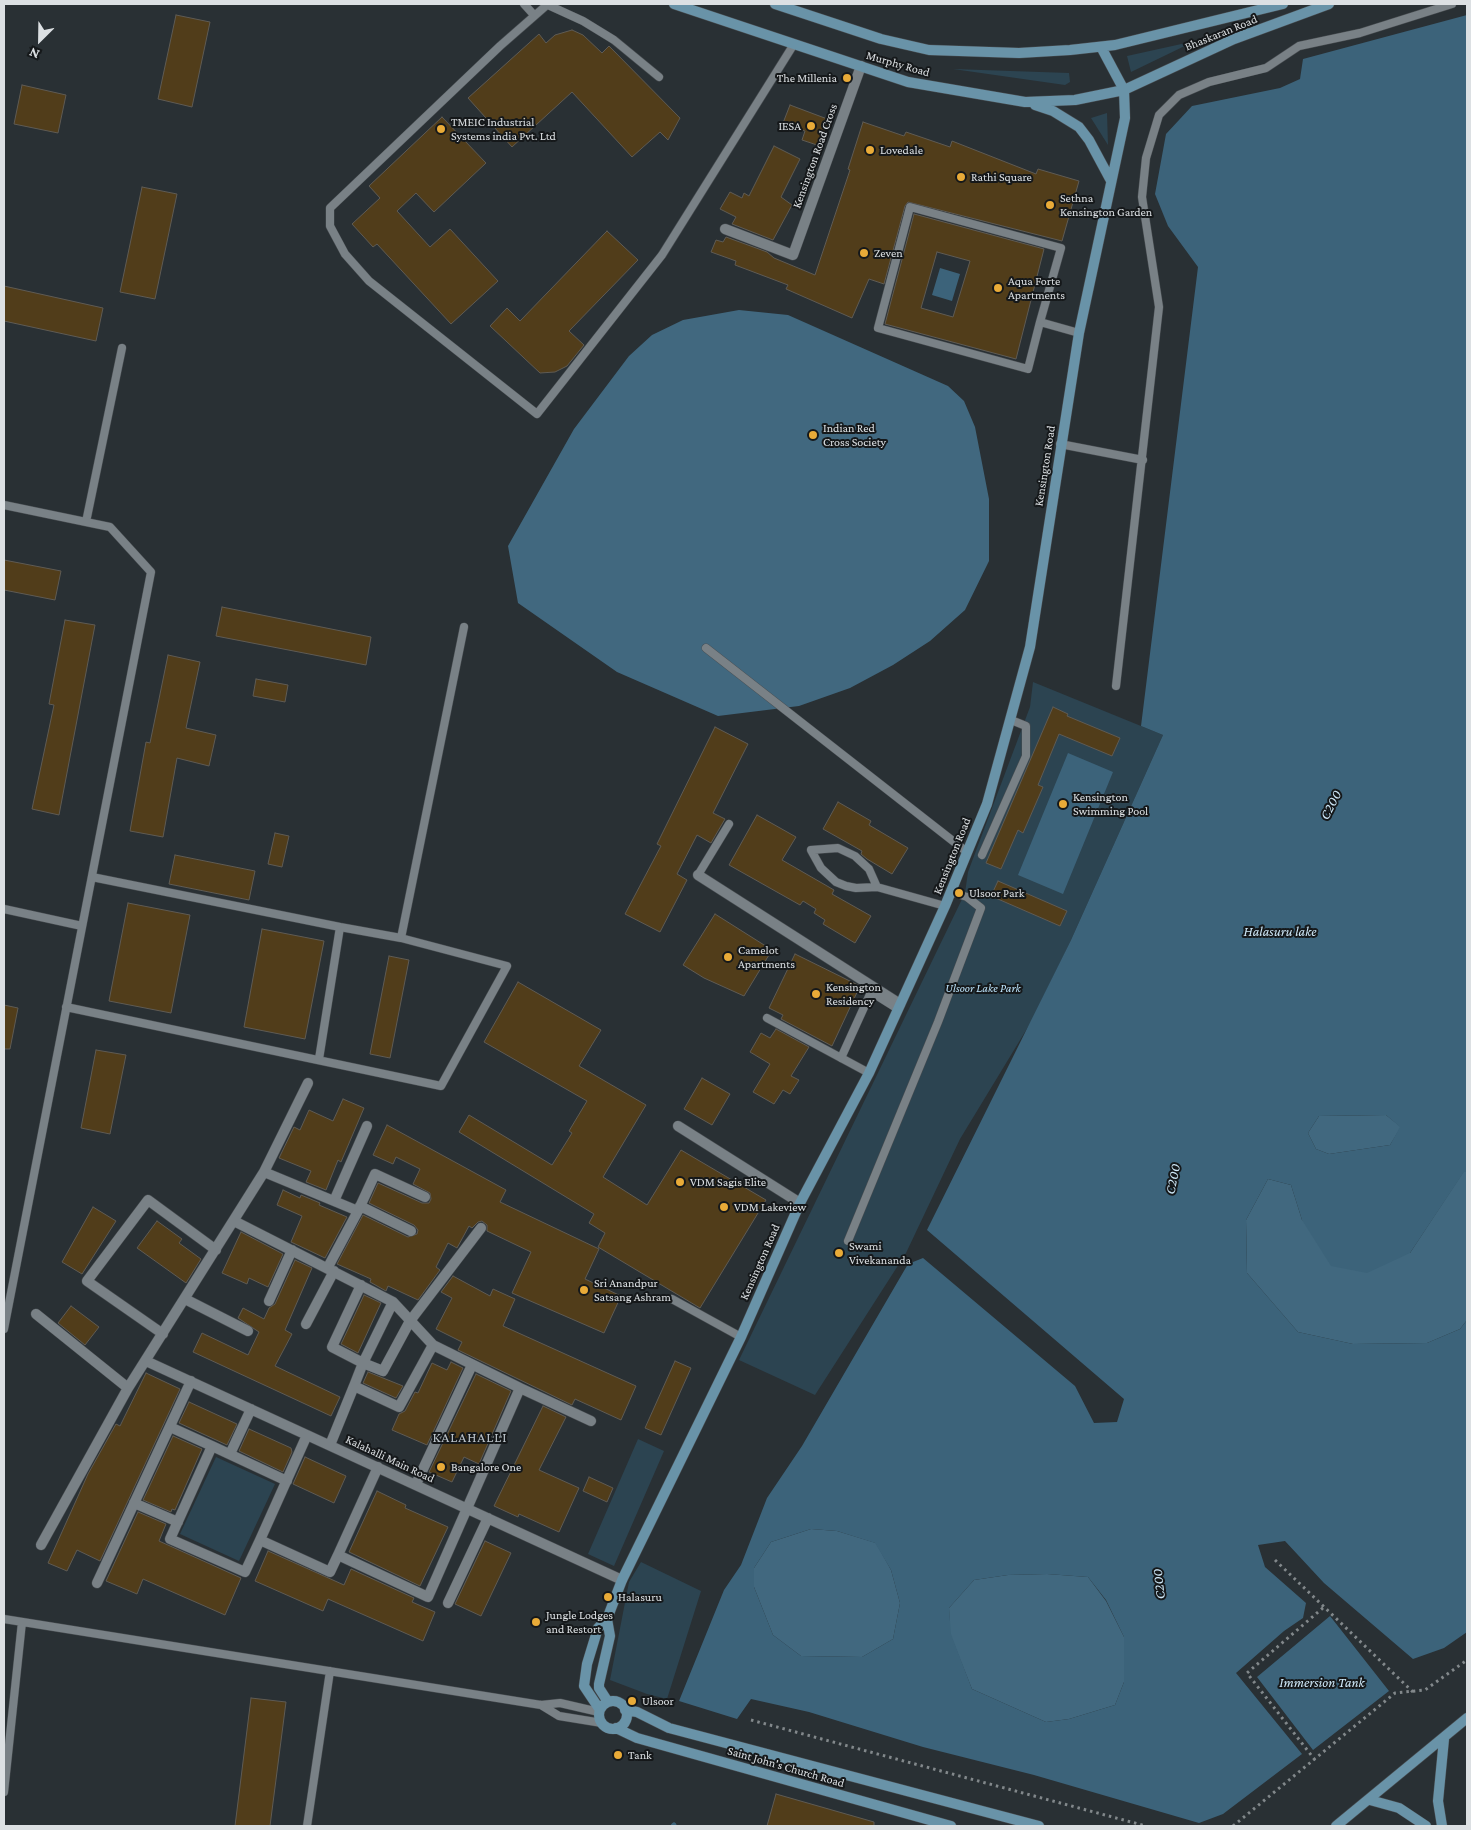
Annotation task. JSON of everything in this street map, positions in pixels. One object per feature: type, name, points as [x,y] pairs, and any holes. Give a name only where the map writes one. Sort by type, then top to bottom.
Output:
[{"type":"main road","name":"Murphy Road","points":[[674,4],[908,82],[1024,102],[1075,100],[1124,90]]},
{"type":"main road","name":"Murphy Road","points":[[775,4],[881,40],[929,50],[1019,53],[1101,47]]},
{"type":"main road","name":"Bhaskaran Road","points":[[1101,47],[1283,4]]},
{"type":"main road","name":"Bhaskaran Road","points":[[1124,90],[1234,39],[1329,4]]},
{"type":"main road","name":"Kensington Road","points":[[600,1711],[584,1686],[591,1647],[598,1628],[607,1619],[622,1580],[741,1337],[800,1203],[869,1073],[945,906],[987,804],[1012,720],[1030,647],[1060,444],[1079,333],[1110,180],[1125,118],[1124,90],[1101,47]]},
{"type":"main road","points":[[1024,102],[1053,110],[1079,127],[1090,140],[1110,180]]},
{"type":"main road","name":"Kensington Road","points":[[607,1619],[610,1636],[599,1688],[608,1702]]},
{"type":"main road","points":[[625,1710],[625,1721],[616,1728],[608,1728],[602,1723],[600,1711],[608,1702],[617,1702],[625,1710],[637,1712],[669,1728],[1040,1826]]},
{"type":"main road","points":[[1336,1826],[1444,1739],[1467,1718]]},
{"type":"main road","name":"Saint John's Church Road","points":[[616,1728],[637,1738],[951,1826]]},
{"type":"main road","points":[[1442,1826],[1438,1801],[1444,1739]]},
{"type":"main road","points":[[1370,1800],[1399,1808],[1426,1826]]},
{"type":"street","name":"Kensington Road Cross","points":[[725,229],[793,255],[861,66]]},
{"type":"street","points":[[698,875],[899,1007]]},
{"type":"street","points":[[41,1545],[128,1388],[264,1172],[308,1083]]},
{"type":"street","points":[[334,1201],[367,1126]]},
{"type":"street","points":[[678,1126],[800,1203]]},
{"type":"street","points":[[264,1172],[411,1231]]},
{"type":"street","points":[[306,1324],[375,1174],[425,1197]]},
{"type":"street","points":[[163,1334],[87,1282],[148,1200],[216,1250]]},
{"type":"street","points":[[234,1221],[331,1269],[392,1302],[433,1345],[591,1422]]},
{"type":"street","points":[[361,1285],[332,1347],[383,1372],[410,1321],[481,1228]]},
{"type":"street","points":[[269,1301],[292,1250]]},
{"type":"street","points":[[185,1299],[248,1331]]},
{"type":"street","points":[[330,1445],[363,1363],[392,1302]]},
{"type":"street","points":[[36,1314],[128,1388]]},
{"type":"street","points":[[354,1386],[398,1407],[433,1345]]},
{"type":"street","name":"Kalahalli Main Road","points":[[146,1361],[622,1580]]},
{"type":"street","points":[[416,1484],[472,1365]]},
{"type":"street","points":[[97,1583],[191,1381]]},
{"type":"street","points":[[338,1555],[428,1597],[469,1509],[520,1388]]},
{"type":"street","points":[[230,1454],[252,1409]]},
{"type":"street","points":[[170,1427],[287,1481]]},
{"type":"street","points":[[212,1446],[170,1539],[245,1572],[308,1435]]},
{"type":"street","points":[[260,1540],[330,1572],[378,1467]]},
{"type":"street","points":[[134,1503],[178,1522]]},
{"type":"street","points":[[448,1603],[488,1518]]},
{"type":"lane","points":[[524,4],[534,15]]},
{"type":"lane","points":[[659,77],[614,40],[583,21],[548,4],[534,15],[330,208],[330,226],[345,254],[370,281],[537,414],[662,255],[794,44]]},
{"type":"lane","points":[[1116,686],[1159,307],[1142,197],[1146,158],[1159,114],[1179,95],[1210,82],[1266,68],[1299,46],[1360,32],[1452,4]]},
{"type":"lane","points":[[910,207],[1061,248],[1040,322],[1028,368],[878,328],[910,207]]},
{"type":"lane","points":[[1040,322],[1079,333]]},
{"type":"lane","points":[[86,522],[122,348]]},
{"type":"lane","points":[[1060,444],[1143,460]]},
{"type":"lane","points":[[4,505],[110,527],[151,572],[66,1007],[7,1291],[4,1329]]},
{"type":"lane","points":[[401,938],[464,626]]},
{"type":"lane","points":[[706,648],[967,852]]},
{"type":"lane","points":[[982,855],[1026,756],[1026,726],[1012,720]]},
{"type":"lane","points":[[698,875],[729,824]]},
{"type":"lane","points":[[877,887],[869,869],[855,856],[838,848],[811,850],[820,868],[836,882],[856,888],[877,887],[945,906]]},
{"type":"lane","points":[[66,1007],[441,1086],[507,966],[401,938],[92,877]]},
{"type":"lane","points":[[848,1241],[938,1022],[981,908],[967,897],[951,892]]},
{"type":"lane","points":[[4,909],[82,926]]},
{"type":"lane","points":[[320,1059],[340,927]]},
{"type":"lane","points":[[841,1058],[871,992],[899,1007]]},
{"type":"lane","points":[[767,1018],[869,1073]]},
{"type":"lane","points":[[672,1299],[741,1337]]},
{"type":"lane","points":[[4,1619],[541,1705],[560,1704],[600,1711]]},
{"type":"lane","points":[[4,1792],[22,1622]]},
{"type":"lane","points":[[307,1826],[330,1671]]},
{"type":"lane","points":[[541,1705],[559,1716],[602,1723]]},
{"type":"path","points":[[1275,1560],[1413,1692]]},
{"type":"path","points":[[1315,1760],[1247,1673],[1324,1607]]},
{"type":"path","points":[[1233,1826],[1395,1694],[1425,1690],[1467,1660]]},
{"type":"path","points":[[750,1720],[1146,1826]]},
{"type":"green space","points":[[1195,41],[1131,72],[1127,56]]},
{"type":"green space","points":[[953,69],[1069,73],[1070,82],[1065,85]]},
{"type":"green space","points":[[1107,113],[1108,145],[1091,118]]},
{"type":"green space","name":"Ulsoor Lake Park","points":[[1033,682],[1163,735],[1071,940],[1031,1022],[960,1139],[906,1253],[815,1395],[739,1360],[965,893],[968,872],[1030,707]]},
{"type":"green space","points":[[638,1439],[664,1451],[614,1566],[588,1554]]},
{"type":"green space","points":[[216,1457],[275,1484],[239,1561],[180,1534]]},
{"type":"green space","points":[[641,1562],[701,1591],[667,1699],[647,1694],[610,1680],[629,1582]]},
{"type":"shaded area","points":[[739,310],[788,315],[948,386],[964,401],[975,427],[989,499],[989,561],[965,610],[930,641],[893,665],[850,688],[799,706],[718,716],[617,672],[518,603],[508,546],[574,429],[629,356],[652,335],[683,320]]},
{"type":"shaded area","points":[[1386,1115],[1401,1127],[1390,1145],[1329,1154],[1316,1149],[1308,1133],[1319,1116]]},
{"type":"shaded area","points":[[1464,1171],[1467,1172],[1467,1320],[1460,1329],[1427,1343],[1353,1344],[1298,1332],[1247,1273],[1246,1220],[1268,1179],[1291,1185],[1302,1220],[1410,1253]]},
{"type":"shaded area","points":[[811,1529],[837,1531],[876,1543],[891,1570],[900,1603],[893,1639],[862,1657],[801,1656],[773,1635],[754,1587],[754,1568],[771,1542]]},
{"type":"shaded area","points":[[1047,1574],[1088,1577],[1106,1601],[1124,1637],[1124,1682],[1115,1705],[1069,1719],[1046,1722],[972,1689],[950,1634],[949,1608],[974,1580],[1008,1575]]},
{"type":"water","name":"Halasuru lake","points":[[1467,15],[1467,1172],[1464,1172],[1410,1253],[1367,1273],[1331,1266],[1302,1220],[1291,1185],[1268,1179],[1246,1220],[1247,1273],[1298,1332],[1353,1344],[1427,1343],[1460,1329],[1467,1320],[1467,1632],[1444,1648],[1413,1659],[1324,1583],[1285,1541],[1258,1545],[1265,1567],[1306,1603],[1303,1618],[1284,1631],[1236,1673],[1302,1754],[1223,1814],[1199,1823],[1034,1775],[923,1747],[809,1712],[751,1699],[737,1719],[679,1701],[724,1590],[741,1565],[767,1498],[802,1446],[908,1264],[923,1258],[1075,1386],[1094,1423],[1117,1422],[1124,1399],[927,1230],[1071,940],[1163,735],[1141,726],[1198,267],[1168,226],[1155,194],[1166,134],[1192,106],[1280,88],[1300,79],[1303,59]],"holes":[[[1386,1115],[1400,1127],[1390,1145],[1329,1154],[1316,1149],[1308,1133],[1319,1116]],[[811,1529],[837,1531],[875,1543],[891,1570],[900,1603],[893,1639],[862,1657],[801,1656],[773,1635],[754,1587],[754,1568],[771,1542]],[[1047,1574],[1088,1577],[1106,1600],[1124,1637],[1124,1682],[1115,1705],[1069,1719],[1046,1722],[972,1689],[951,1634],[949,1608],[974,1580],[1008,1575]]]},
{"type":"water","points":[[940,268],[960,274],[952,301],[932,295]]},
{"type":"water","points":[[1068,753],[1113,772],[1063,894],[1018,875]]},
{"type":"water","name":"Immersion Tank","points":[[1330,1616],[1389,1691],[1313,1750],[1257,1677]]},
{"type":"building","points":[[176,15],[210,22],[192,107],[158,99]]},
{"type":"building","points":[[572,30],[583,35],[602,53],[609,46],[680,118],[668,140],[660,132],[632,157],[572,92],[512,147],[468,98],[539,34],[546,43],[555,35]]},
{"type":"building","points":[[22,85],[66,95],[58,133],[14,124]]},
{"type":"building","points":[[790,105],[830,120],[820,146],[802,140],[805,131],[783,123]]},
{"type":"building","points":[[442,117],[486,163],[434,212],[416,193],[397,211],[430,247],[450,229],[498,281],[451,324],[377,244],[373,247],[352,224],[380,198],[369,186]]},
{"type":"building","points":[[863,122],[904,136],[906,132],[950,147],[952,141],[1036,174],[1038,169],[1079,181],[1062,241],[908,202],[905,206],[884,284],[869,279],[852,318],[786,289],[788,285],[735,265],[736,261],[711,252],[716,240],[723,242],[726,237],[767,252],[774,258],[815,275],[850,170],[848,169]]},
{"type":"building","points":[[774,146],[800,159],[781,197],[792,205],[773,240],[732,224],[736,217],[720,209],[730,192],[742,198],[744,193],[749,196]]},
{"type":"building","points":[[142,187],[177,194],[155,299],[120,292]]},
{"type":"building","name":"Aqua Forte Apartments","points":[[914,214],[1044,249],[1016,359],[885,324]],"holes":[[[937,252],[970,261],[953,317],[921,308]]]},
{"type":"building","points":[[607,231],[638,260],[569,331],[584,345],[567,366],[555,372],[540,373],[490,326],[507,308],[520,321]]},
{"type":"building","points":[[4,286],[103,308],[96,341],[4,321]]},
{"type":"building","points":[[4,560],[61,571],[55,600],[4,590]]},
{"type":"building","points":[[222,607],[371,637],[366,665],[216,636]]},
{"type":"building","points":[[65,620],[95,625],[59,815],[32,809],[54,705],[49,704]]},
{"type":"building","points":[[168,655],[200,662],[186,728],[216,735],[209,766],[177,758],[163,837],[130,831],[146,742],[150,743]]},
{"type":"building","points":[[256,679],[288,685],[285,702],[253,696]]},
{"type":"building","points":[[1053,707],[1068,714],[1067,716],[1120,738],[1112,756],[1059,734],[1038,785],[1043,787],[1023,833],[1018,830],[1001,869],[986,863]]},
{"type":"building","points":[[715,727],[748,744],[713,813],[725,819],[711,843],[697,835],[677,874],[687,880],[660,932],[625,914],[661,846],[657,844]]},
{"type":"building","points":[[838,802],[871,821],[869,825],[908,848],[892,874],[867,859],[861,854],[862,851],[823,829]]},
{"type":"building","points":[[757,815],[796,837],[782,860],[834,890],[832,894],[871,916],[855,943],[823,924],[825,920],[814,913],[816,909],[803,901],[800,905],[729,865]]},
{"type":"building","points":[[275,833],[289,836],[282,867],[268,864]]},
{"type":"building","points":[[175,855],[255,871],[249,900],[169,884]]},
{"type":"building","points":[[998,881],[1067,911],[1060,926],[991,896]]},
{"type":"building","points":[[128,903],[190,915],[171,1013],[109,1001]]},
{"type":"building","name":"Camelot Apartments","points":[[715,914],[772,950],[744,996],[704,978],[683,965]]},
{"type":"building","points":[[262,929],[324,941],[305,1039],[244,1027]]},
{"type":"building","name":"Kensington Residency","points":[[795,954],[860,986],[832,1046],[781,1019],[783,1015],[769,1008]]},
{"type":"building","points":[[389,956],[409,960],[390,1058],[370,1054]]},
{"type":"building","points":[[518,982],[601,1030],[579,1066],[646,1105],[603,1177],[647,1205],[681,1150],[766,1200],[700,1308],[598,1247],[605,1233],[589,1223],[594,1214],[459,1132],[469,1115],[552,1165],[572,1133],[569,1131],[587,1101],[484,1042]]},
{"type":"building","points":[[4,1005],[18,1008],[10,1049],[4,1049]]},
{"type":"building","points":[[776,1029],[809,1047],[791,1076],[799,1080],[790,1094],[783,1090],[774,1104],[753,1092],[770,1064],[750,1052],[761,1033],[770,1038]]},
{"type":"building","points":[[96,1050],[126,1055],[110,1134],[81,1128]]},
{"type":"building","points":[[702,1078],[730,1094],[712,1125],[684,1109]]},
{"type":"building","points":[[343,1099],[364,1108],[341,1162],[338,1160],[326,1190],[306,1182],[311,1171],[279,1158],[294,1127],[300,1130],[309,1110],[333,1121]]},
{"type":"building","points":[[387,1125],[506,1190],[500,1202],[599,1249],[585,1279],[621,1296],[604,1333],[512,1293],[531,1252],[487,1231],[487,1225],[482,1221],[472,1228],[469,1226],[457,1248],[448,1243],[436,1267],[440,1270],[418,1300],[388,1286],[386,1291],[370,1282],[371,1279],[337,1264],[363,1215],[408,1237],[417,1234],[418,1230],[414,1225],[369,1203],[378,1183],[422,1203],[429,1203],[431,1199],[430,1193],[413,1184],[420,1169],[396,1157],[393,1164],[373,1155]]},
{"type":"building","points":[[283,1190],[300,1198],[301,1195],[320,1203],[319,1205],[347,1217],[325,1258],[291,1242],[302,1216],[277,1205]]},
{"type":"building","points":[[93,1207],[116,1221],[82,1274],[62,1262]]},
{"type":"building","points":[[157,1221],[182,1239],[179,1243],[201,1259],[186,1283],[137,1248]]},
{"type":"building","points":[[241,1232],[283,1254],[268,1287],[249,1278],[247,1284],[222,1273]]},
{"type":"building","points":[[295,1260],[312,1268],[285,1330],[292,1334],[275,1366],[340,1397],[331,1416],[193,1352],[202,1333],[248,1355],[259,1332],[238,1318],[243,1308],[264,1319],[269,1308],[275,1304]]},
{"type":"building","points":[[453,1276],[490,1296],[493,1289],[515,1299],[503,1326],[636,1386],[621,1420],[575,1399],[572,1405],[458,1350],[462,1342],[436,1329],[452,1298],[441,1292]]},
{"type":"building","points":[[364,1295],[381,1303],[358,1353],[341,1344]]},
{"type":"building","points":[[71,1306],[99,1327],[85,1345],[58,1323]]},
{"type":"building","points":[[675,1361],[691,1368],[661,1435],[645,1428]]},
{"type":"building","points":[[451,1362],[463,1368],[427,1445],[392,1430],[399,1414],[405,1411],[415,1392],[418,1393],[432,1363],[447,1370]]},
{"type":"building","points":[[368,1372],[403,1386],[396,1398],[363,1383]]},
{"type":"building","points":[[146,1373],[180,1389],[100,1561],[77,1550],[67,1571],[48,1563],[88,1474],[116,1424],[120,1426]]},
{"type":"building","points":[[476,1374],[511,1391],[479,1464],[464,1457],[452,1482],[429,1472]]},
{"type":"building","points":[[189,1402],[237,1424],[227,1445],[179,1423]]},
{"type":"building","points":[[543,1406],[566,1417],[539,1470],[579,1488],[559,1532],[519,1514],[518,1517],[494,1506]]},
{"type":"building","points":[[249,1429],[291,1448],[292,1452],[283,1472],[239,1451]]},
{"type":"building","points":[[173,1436],[202,1449],[175,1510],[172,1509],[171,1512],[143,1500]]},
{"type":"building","points":[[305,1457],[346,1476],[334,1503],[293,1484]]},
{"type":"building","points":[[589,1477],[613,1488],[607,1502],[583,1491]]},
{"type":"building","points":[[377,1491],[406,1505],[405,1508],[448,1527],[420,1586],[349,1552]]},
{"type":"building","points":[[138,1512],[166,1524],[159,1541],[241,1578],[225,1615],[143,1579],[137,1594],[106,1581]]},
{"type":"building","points":[[485,1541],[511,1553],[481,1616],[455,1604]]},
{"type":"building","points":[[268,1551],[344,1585],[351,1569],[414,1598],[412,1602],[435,1612],[423,1641],[328,1599],[323,1611],[255,1581]]},
{"type":"building","points":[[251,1698],[286,1702],[270,1826],[235,1826]]},
{"type":"building","points":[[776,1794],[874,1822],[874,1826],[767,1826]]},
{"type":"place","name":"The Millenia","points":[[847,78]]},
{"type":"place","name":"IESA","points":[[811,126]]},
{"type":"place","name":"TMEIC Industrial Systems india Pvt. Ltd","points":[[441,129]]},
{"type":"place","name":"Lovedale","points":[[870,150]]},
{"type":"place","name":"Rathi Square","points":[[961,177]]},
{"type":"place","name":"Sethna Kensington Garden","points":[[1050,205]]},
{"type":"place","name":"Zeven","points":[[864,253]]},
{"type":"place","name":"Aqua Forte Apartments","points":[[998,288]]},
{"type":"place","name":"Indian Red Cross Society","points":[[813,435]]},
{"type":"place","name":"Kensington Swimming Pool","points":[[1063,804]]},
{"type":"place","name":"Ulsoor Park","points":[[959,893]]},
{"type":"place","name":"Camelot Apartments","points":[[728,957]]},
{"type":"place","name":"Kensington Residency","points":[[816,994]]},
{"type":"place","name":"VDM Sagis Elite","points":[[680,1182]]},
{"type":"place","name":"VDM Lakeview","points":[[724,1207]]},
{"type":"place","name":"Swami Vivekananda","points":[[839,1253]]},
{"type":"place","name":"Sri Anandpur Satsang Ashram","points":[[584,1290]]},
{"type":"place","name":"Bangalore One","points":[[441,1467]]},
{"type":"place","name":"Halasuru","points":[[608,1597]]},
{"type":"place","name":"Jungle Lodges and Restort","points":[[536,1622]]},
{"type":"place","name":"Ulsoor","points":[[632,1701]]},
{"type":"place","name":"Tank","points":[[618,1755]]},
{"type":"district","name":"KALAHALLI","points":[[470,1438]]},
{"type":"water label","name":"C200","points":[[1331,805]]},
{"type":"water label","name":"C200","points":[[1173,1179]]},
{"type":"water label","name":"C200","points":[[1159,1584]]}]
